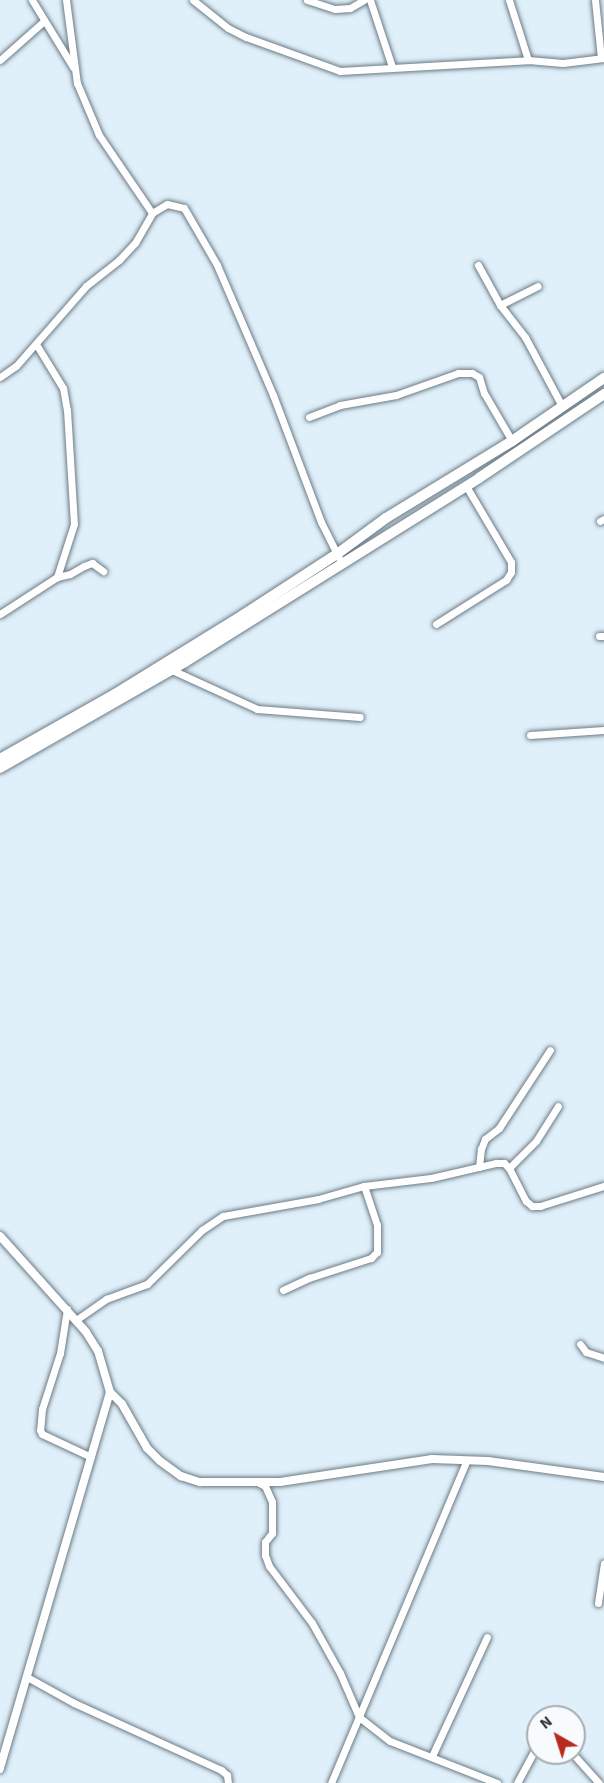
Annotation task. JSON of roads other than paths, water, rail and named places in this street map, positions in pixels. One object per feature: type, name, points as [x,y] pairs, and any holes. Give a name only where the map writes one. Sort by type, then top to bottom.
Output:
[{"type":"main road","points":[[0,768],[172,670],[339,558],[386,518],[512,441],[604,378]]},
{"type":"main road","points":[[0,759],[339,558],[466,486],[604,394]]},
{"type":"street","points":[[32,0],[74,69]]},
{"type":"street","points":[[66,0],[77,83],[99,135],[152,213]]},
{"type":"street","points":[[194,0],[228,28],[319,65],[340,70],[528,60],[563,63],[603,58],[595,0]]},
{"type":"street","points":[[307,0],[335,9],[350,8],[364,0]]},
{"type":"street","points":[[370,0],[392,68]]},
{"type":"street","points":[[509,0],[528,60]]},
{"type":"street","points":[[0,60],[44,21]]},
{"type":"street","points":[[0,377],[16,366],[86,286],[120,260],[135,243],[152,213],[167,204],[183,208],[217,265],[273,395],[321,522],[339,558]]},
{"type":"street","points":[[478,265],[500,305],[525,337],[562,406]]},
{"type":"street","points":[[500,305],[538,286]]},
{"type":"street","points":[[36,344],[63,388],[67,411],[74,524],[57,577]]},
{"type":"street","points":[[309,417],[340,405],[396,395],[458,373],[472,373],[479,377],[484,393],[512,441]]},
{"type":"street","points":[[436,624],[506,580],[511,572],[511,562],[466,486]]},
{"type":"street","points":[[0,614],[57,577],[92,563],[104,571]]},
{"type":"street","points":[[172,670],[257,709],[360,717]]},
{"type":"street","points":[[530,735],[604,730]]},
{"type":"street","points":[[479,1167],[481,1149],[485,1139],[499,1128],[550,1050]]},
{"type":"street","points":[[509,1168],[536,1141],[558,1106]]},
{"type":"street","points":[[76,1320],[106,1299],[147,1284],[202,1230],[223,1216],[318,1199],[364,1186],[431,1178],[504,1163],[532,1206],[540,1206],[604,1186]]},
{"type":"street","points":[[283,1290],[309,1278],[371,1258],[377,1252],[377,1225],[364,1186]]},
{"type":"street","points":[[0,1236],[67,1309],[98,1351],[108,1378],[110,1392],[0,1769]]},
{"type":"street","points":[[67,1309],[60,1353],[42,1409],[40,1430],[42,1434],[91,1457]]},
{"type":"street","points":[[580,1344],[586,1352],[604,1358]]},
{"type":"street","points":[[110,1392],[122,1404],[147,1448],[181,1476],[200,1482],[280,1482],[432,1459],[467,1460],[604,1476]]},
{"type":"street","points":[[105,1410],[122,1404]]},
{"type":"street","points":[[330,1783],[360,1717],[467,1460]]},
{"type":"street","points":[[257,1482],[265,1486],[272,1502],[272,1533],[265,1542],[265,1555],[269,1566],[312,1623],[340,1673],[360,1717],[390,1741],[497,1783]]},
{"type":"street","points":[[598,1603],[604,1563]]},
{"type":"street","points":[[432,1756],[487,1637]]},
{"type":"street","points":[[27,1677],[74,1702],[221,1770],[227,1775],[228,1783]]},
{"type":"street","points":[[517,1783],[526,1764]]},
{"type":"street","points":[[583,1765],[599,1783]]}]
